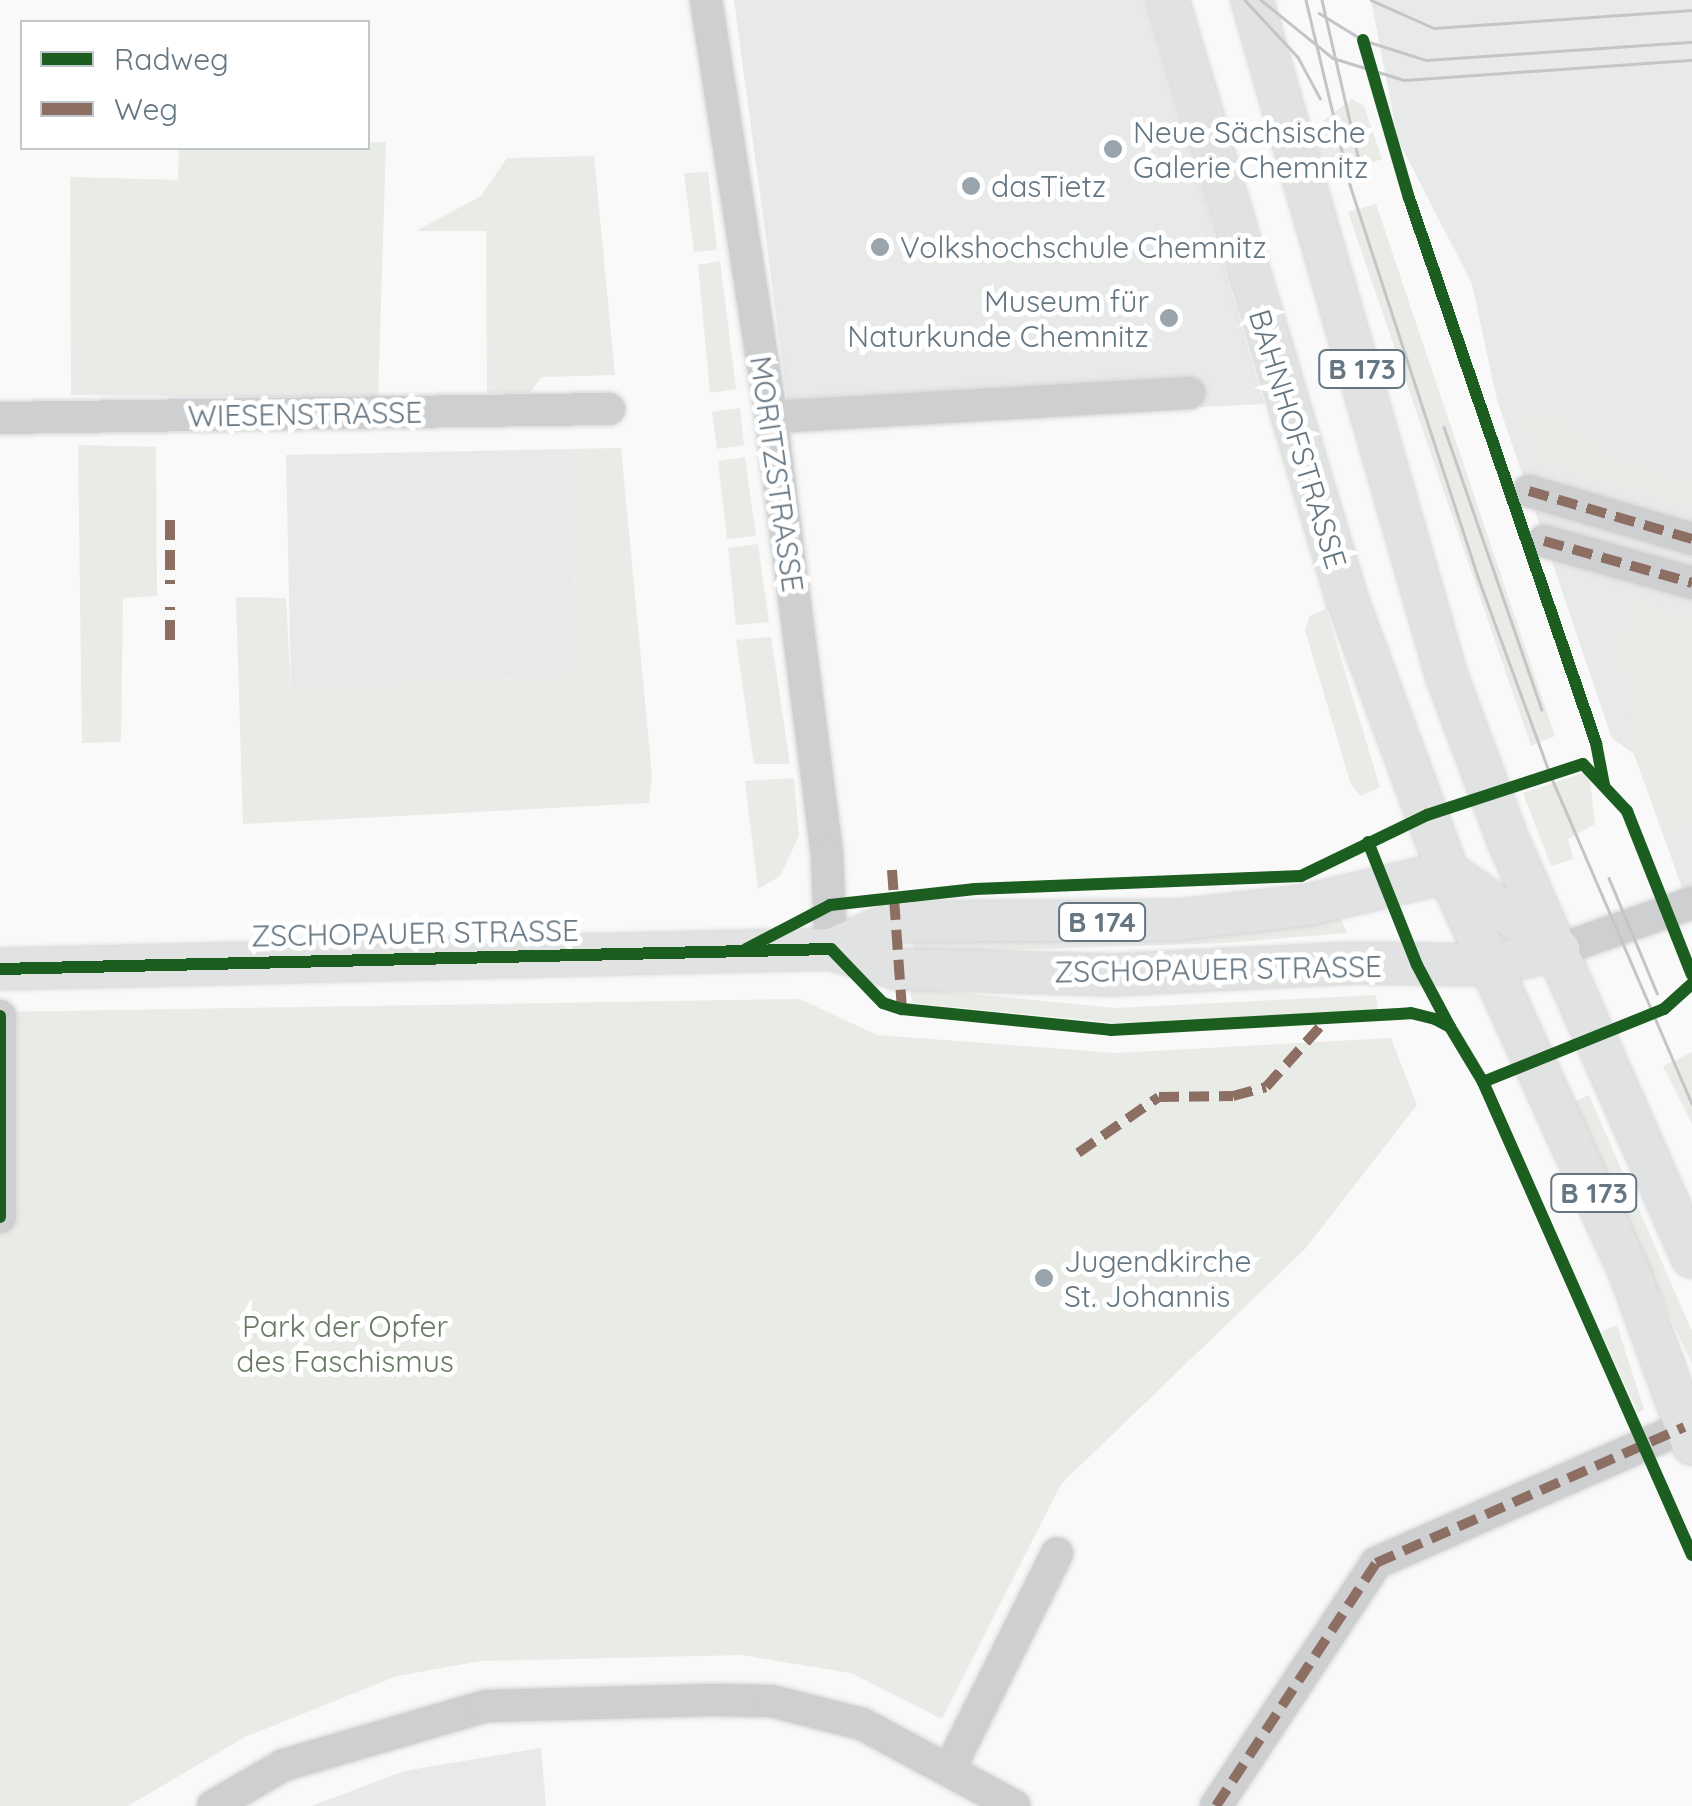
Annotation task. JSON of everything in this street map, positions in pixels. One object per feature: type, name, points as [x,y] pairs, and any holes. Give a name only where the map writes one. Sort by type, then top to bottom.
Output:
[{"type":"main road","name":"BAHNHOFSTRASSE","points":[[1168,0],[1298,451],[1448,872],[1631,1276],[1688,1436]]},
{"type":"main road","name":"B 173","points":[[1252,0],[1447,678],[1508,840],[1567,946],[1692,1257]]},
{"type":"main road","points":[[1488,966],[1506,912],[1508,840]]},
{"type":"main road","points":[[1448,872],[1506,912],[1567,946]]},
{"type":"main road","name":"ZSCHOPAUER STRASSE","points":[[831,949],[896,922],[1179,920],[1308,905],[1448,872]]},
{"type":"main road","name":"ZSCHOPAUER STRASSE","points":[[0,968],[831,949],[899,969],[1051,974],[1488,966],[1567,946]]},
{"type":"street","name":"MORITZSTRASSE","points":[[706,0],[771,417],[827,856],[831,949]]},
{"type":"street","points":[[771,417],[1189,393]]},
{"type":"street","name":"WIESENSTRASSE","points":[[0,418],[609,410]]},
{"type":"street","points":[[1528,491],[1692,539]]},
{"type":"street","points":[[1544,541],[1692,583]]},
{"type":"street","points":[[1567,946],[1616,934],[1692,903]]},
{"type":"street","points":[[0,1016],[0,1216]]},
{"type":"street","points":[[1216,1806],[1376,1563],[1688,1436]]},
{"type":"street","points":[[948,1770],[1057,1553]]},
{"type":"street","points":[[213,1806],[284,1765],[381,1732],[510,1702],[772,1702],[862,1724],[1014,1806]]},
{"type":"shaded area","points":[[734,0],[1146,0],[1264,404],[791,426]]},
{"type":"shaded area","points":[[1371,0],[1692,0],[1692,915],[1634,754],[1612,738],[1497,400],[1472,284],[1398,140]]},
{"type":"shaded area","points":[[568,449],[579,675],[291,689],[286,455]]},
{"type":"shaded area","points":[[541,1748],[546,1806],[312,1806],[404,1771]]},
{"type":"green space","points":[[1352,99],[1364,106],[1382,159],[1338,175],[1334,164],[1319,169],[1317,126]]},
{"type":"green space","points":[[370,142],[386,142],[378,398],[71,395],[70,177],[178,180],[179,150],[370,150]]},
{"type":"green space","points":[[594,156],[615,375],[541,377],[530,393],[487,393],[486,231],[416,231],[481,196],[507,158]]},
{"type":"green space","points":[[708,172],[717,250],[694,252],[684,173]]},
{"type":"green space","points":[[1376,204],[1555,736],[1531,746],[1348,212]]},
{"type":"green space","points":[[720,261],[736,389],[710,393],[698,265]]},
{"type":"green space","points":[[740,408],[744,445],[717,449],[712,412]]},
{"type":"green space","points":[[1518,411],[1555,414],[1621,462],[1692,482],[1692,508],[1536,459]]},
{"type":"green space","points":[[78,445],[156,447],[157,596],[123,598],[121,742],[82,743]]},
{"type":"green space","points":[[621,448],[652,775],[649,803],[243,824],[236,597],[286,598],[291,689],[579,675],[568,449]]},
{"type":"green space","points":[[745,457],[756,536],[727,539],[718,461]]},
{"type":"green space","points":[[758,544],[769,622],[736,625],[728,548]]},
{"type":"green space","points":[[1630,600],[1692,618],[1692,824],[1663,832],[1634,754],[1630,693],[1618,654]]},
{"type":"green space","points":[[1326,609],[1380,787],[1361,796],[1351,785],[1305,630],[1310,616]]},
{"type":"green space","points":[[771,637],[790,764],[754,764],[736,640]]},
{"type":"green space","points":[[1589,771],[1595,824],[1568,839],[1573,859],[1551,866],[1523,793]]},
{"type":"green space","points":[[794,778],[799,836],[780,876],[758,889],[745,781]]},
{"type":"green space","points":[[1340,917],[1347,933],[1226,943],[914,953],[911,936]]},
{"type":"green space","points":[[910,988],[1115,1008],[1376,995],[1378,1010],[1116,1023],[912,1003]]},
{"type":"green space","name":"Park der Opfer des Faschismus","points":[[800,999],[877,1035],[1116,1053],[1391,1038],[1417,1105],[1305,1249],[1061,1484],[942,1719],[851,1673],[741,1655],[481,1661],[397,1676],[245,1737],[128,1806],[0,1806],[0,1012]]},
{"type":"green space","points":[[1692,1052],[1692,1124],[1663,1066]]},
{"type":"green space","points":[[1589,1095],[1692,1331],[1692,1364],[1570,1104]]},
{"type":"green space","points":[[1617,1325],[1644,1409],[1638,1413],[1601,1332]]},
{"type":"tram line","points":[[1245,0],[1298,57],[1320,98]]},
{"type":"tram line","points":[[1261,0],[1333,58],[1404,80],[1692,60]]},
{"type":"tram line","points":[[1306,0],[1350,185],[1478,577],[1550,774],[1692,1104]]},
{"type":"tram line","points":[[1322,0],[1359,160]]},
{"type":"tram line","points":[[1371,0],[1434,28],[1692,10]]},
{"type":"tram line","points":[[1319,13],[1363,40],[1426,60],[1692,42]]},
{"type":"tram line","points":[[1444,427],[1542,710]]},
{"type":"tram line","points":[[1609,878],[1657,993]]},
{"type":"marked path","points":[[1529,491],[1692,539]]},
{"type":"marked path","points":[[170,520],[170,584]]},
{"type":"marked path","points":[[1544,541],[1692,583]]},
{"type":"marked path","points":[[170,607],[170,640]]},
{"type":"marked path","points":[[892,870],[902,1009]]},
{"type":"marked path","points":[[1078,1153],[1159,1097],[1233,1096],[1266,1087],[1328,1018]]},
{"type":"marked path","points":[[1216,1806],[1376,1563],[1684,1427]]},
{"type":"cycle path","points":[[1363,40],[1409,198],[1596,743],[1604,785]]},
{"type":"cycle path","points":[[746,949],[830,905],[975,889],[1301,876],[1427,815],[1583,764],[1627,811],[1692,975]]},
{"type":"cycle path","points":[[1368,842],[1417,965],[1450,1027]]},
{"type":"cycle path","points":[[0,969],[831,949],[883,1003],[902,1009],[1111,1030],[1411,1013],[1435,1019],[1450,1027],[1483,1082],[1692,1555]]},
{"type":"cycle path","points":[[1483,1082],[1664,1009],[1692,984]]},
{"type":"cycle path","points":[[0,1016],[0,1217]]},
{"type":"place","name":"Neue Sächsische Galerie Chemnitz","points":[[1113,149]]},
{"type":"place","name":"dasTietz","points":[[971,186]]},
{"type":"place","name":"Volkshochschule Chemnitz","points":[[880,247]]},
{"type":"place","name":"Museum für Naturkunde Chemnitz","points":[[1169,318]]},
{"type":"place","name":"Jugendkirche St. Johannis","points":[[1044,1278]]}]
